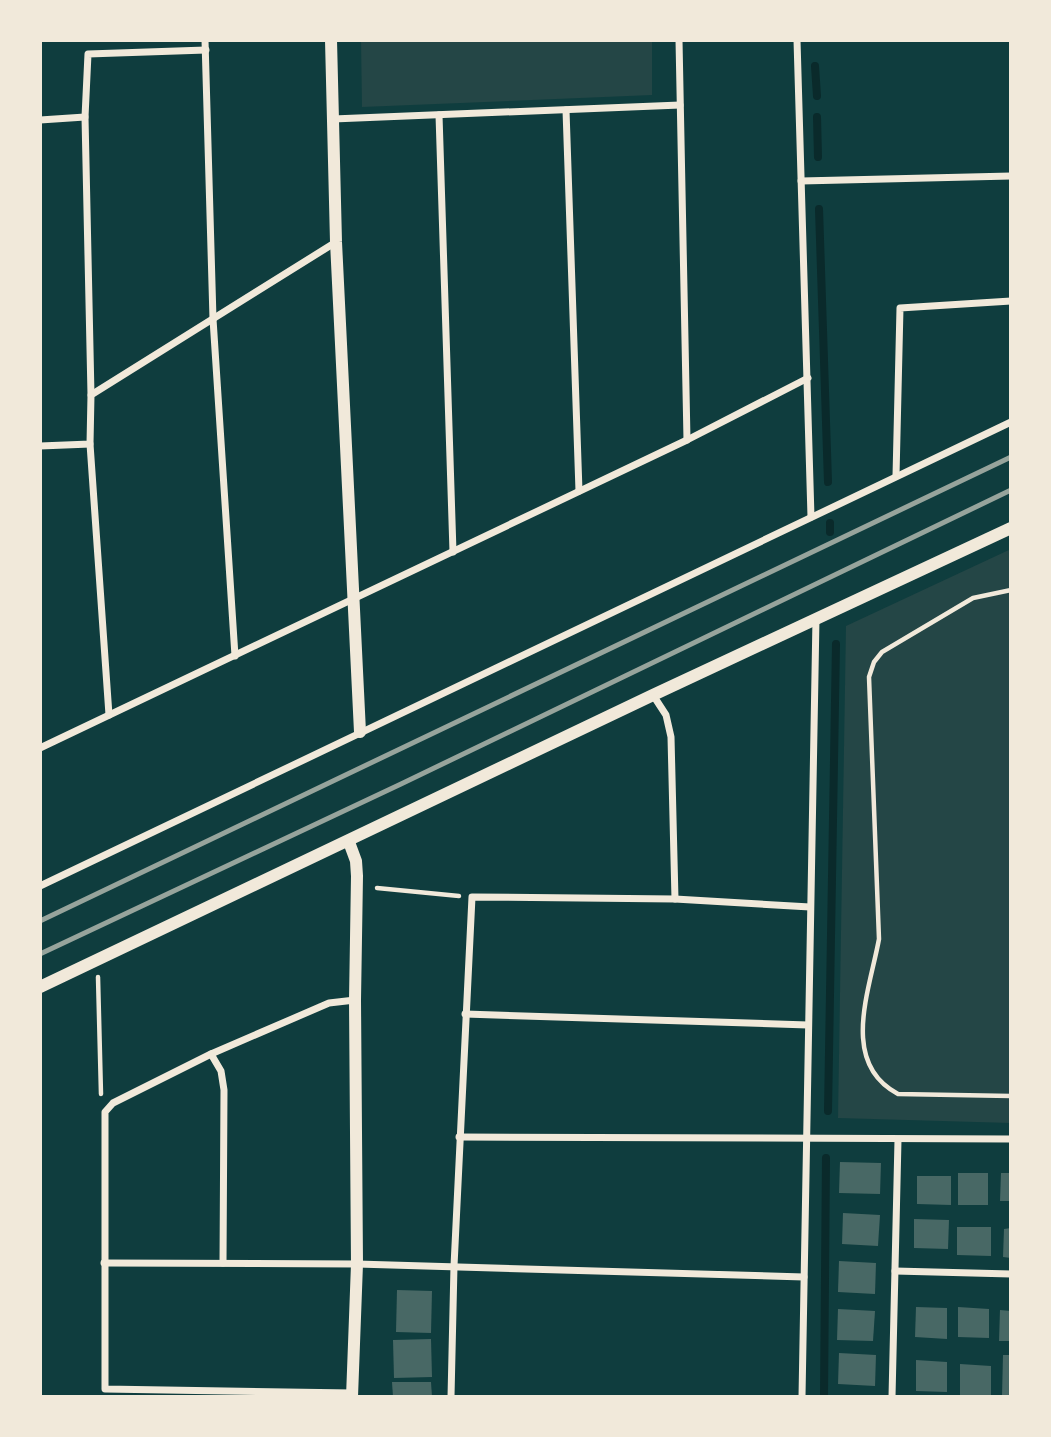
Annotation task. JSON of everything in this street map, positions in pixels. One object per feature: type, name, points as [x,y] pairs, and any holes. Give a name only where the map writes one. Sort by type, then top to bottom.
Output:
[{"type":"street","points":[[205,40],[213,319],[235,656]]},
{"type":"street","points":[[331,40],[336,242],[360,732]]},
{"type":"street","points":[[679,40],[687,440]]},
{"type":"street","points":[[797,40],[811,517]]},
{"type":"street","points":[[110,715],[90,444],[85,117],[88,54],[206,50]]},
{"type":"street","points":[[333,119],[680,105]]},
{"type":"street","points":[[566,110],[579,491]]},
{"type":"street","points":[[439,115],[453,552]]},
{"type":"street","points":[[40,120],[85,117]]},
{"type":"street","points":[[802,181],[1011,176]]},
{"type":"street","points":[[91,396],[336,242]]},
{"type":"street","points":[[897,476],[900,308],[1011,301]]},
{"type":"street","points":[[40,748],[687,440],[808,379]]},
{"type":"street","points":[[40,886],[1011,422]]},
{"type":"street","points":[[40,446],[90,444]]},
{"type":"street","points":[[40,987],[1011,528]]},
{"type":"street","points":[[802,1397],[816,618]]},
{"type":"street","points":[[653,695],[666,715],[671,737],[675,899]]},
{"type":"street","points":[[349,842],[356,861],[357,876],[357,1264],[352,1395],[105,1389],[105,1112],[113,1103],[211,1054],[329,1003],[355,1000]]},
{"type":"street","points":[[452,1397],[459,1137],[472,897],[675,899],[810,907]]},
{"type":"street","points":[[464,1014],[808,1025]]},
{"type":"street","points":[[211,1054],[221,1071],[224,1090],[223,1263]]},
{"type":"street","points":[[459,1137],[1011,1139]]},
{"type":"street","points":[[892,1397],[898,1140]]},
{"type":"street","points":[[104,1263],[357,1264],[804,1277]]},
{"type":"street","points":[[895,1271],[1011,1273]]},
{"type":"path","points":[[1011,590],[973,598],[882,652],[869,677],[879,939],[863,1019],[867,1060],[875,1077],[898,1094],[1011,1096]]},
{"type":"path","points":[[377,888],[472,897]]},
{"type":"path","points":[[98,977],[101,1092],[105,1112]]},
{"type":"shaded area","points":[[361,40],[652,40],[652,95],[362,107]]},
{"type":"shaded area","points":[[1011,549],[1011,1123],[838,1118],[846,626]]},
{"type":"building","points":[[840,1162],[881,1163],[880,1194],[839,1193]]},
{"type":"building","points":[[958,1173],[988,1173],[988,1205],[958,1205]]},
{"type":"building","points":[[1001,1173],[1011,1173],[1011,1201],[1000,1201]]},
{"type":"building","points":[[917,1176],[951,1176],[951,1205],[917,1204]]},
{"type":"building","points":[[843,1213],[880,1215],[878,1246],[842,1244]]},
{"type":"building","points":[[914,1219],[949,1220],[948,1249],[914,1248]]},
{"type":"building","points":[[957,1227],[991,1227],[991,1256],[957,1255]]},
{"type":"building","points":[[1011,1228],[1011,1258],[1003,1257],[1004,1229]]},
{"type":"building","points":[[839,1261],[876,1263],[875,1294],[838,1292]]},
{"type":"building","points":[[397,1290],[432,1291],[431,1333],[396,1332]]},
{"type":"building","points":[[916,1307],[947,1308],[947,1339],[915,1337]]},
{"type":"building","points":[[958,1307],[989,1309],[989,1338],[958,1337]]},
{"type":"building","points":[[838,1309],[875,1311],[873,1341],[837,1340]]},
{"type":"building","points":[[1000,1310],[1011,1311],[1011,1341],[999,1341]]},
{"type":"building","points":[[431,1339],[432,1377],[394,1378],[393,1340]]},
{"type":"building","points":[[839,1353],[876,1355],[875,1386],[838,1384]]},
{"type":"building","points":[[1003,1355],[1011,1355],[1011,1396],[1002,1396]]},
{"type":"building","points":[[916,1360],[947,1362],[947,1392],[916,1391]]},
{"type":"building","points":[[960,1364],[991,1366],[991,1396],[960,1395]]},
{"type":"building","points":[[392,1382],[431,1382],[432,1397],[393,1397]]},
{"type":"waterway","points":[[815,66],[817,96]]},
{"type":"waterway","points":[[817,117],[818,157]]},
{"type":"waterway","points":[[819,209],[828,482]]},
{"type":"waterway","points":[[830,523],[830,532]]},
{"type":"waterway","points":[[828,1111],[836,644]]},
{"type":"waterway","points":[[824,1397],[826,1158]]},
{"type":"railway","points":[[40,921],[1011,457]]},
{"type":"railway","points":[[40,954],[401,784],[1011,490]]}]
